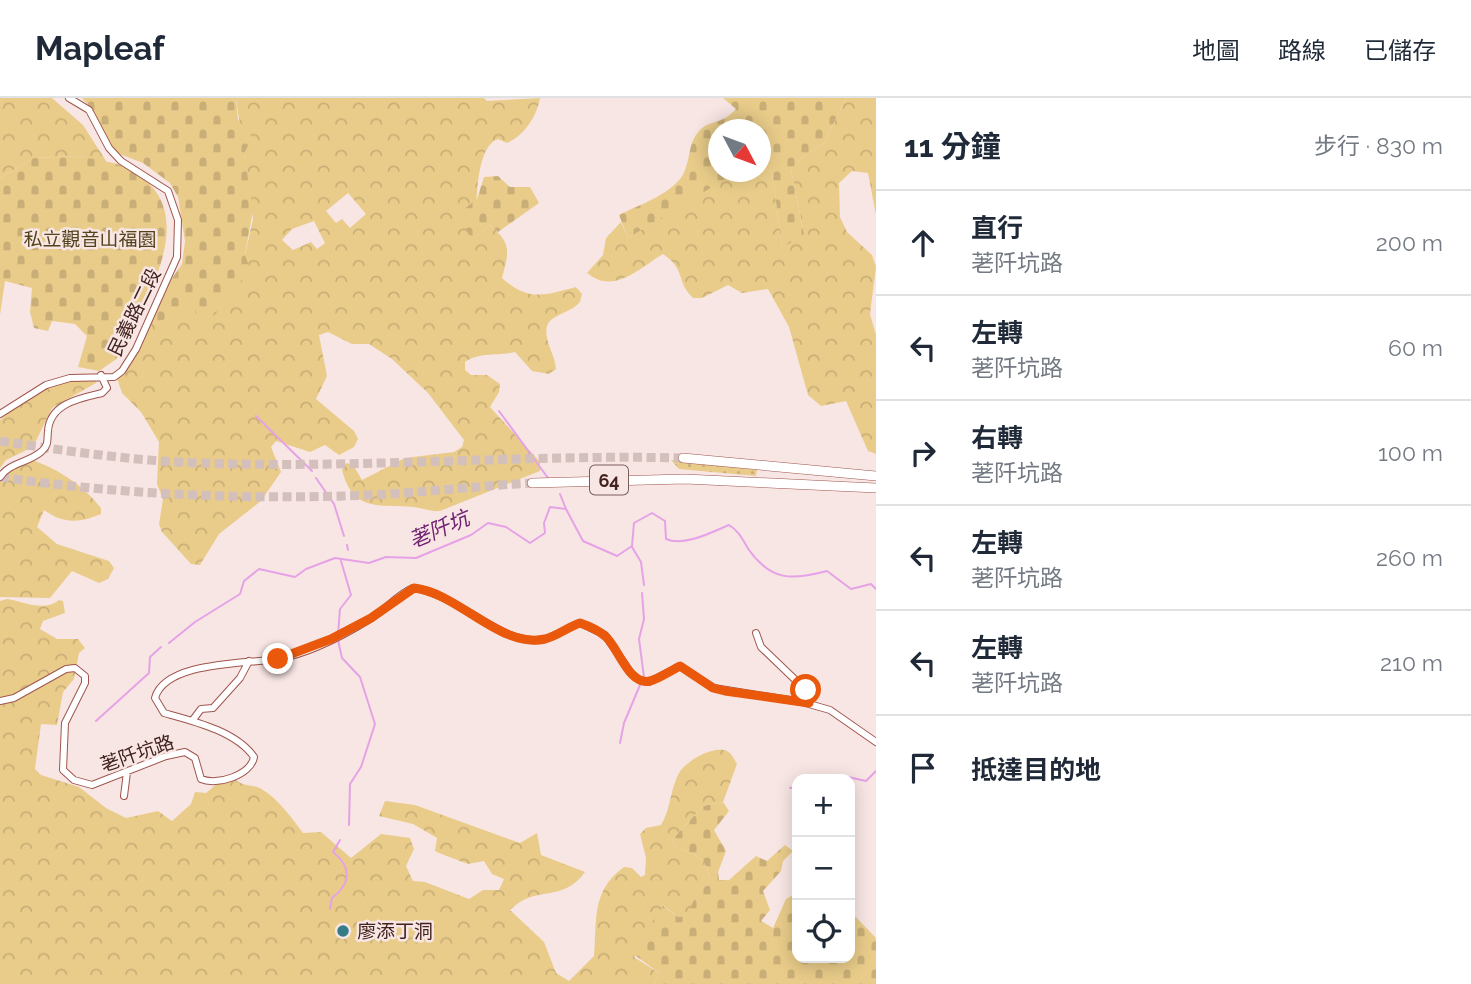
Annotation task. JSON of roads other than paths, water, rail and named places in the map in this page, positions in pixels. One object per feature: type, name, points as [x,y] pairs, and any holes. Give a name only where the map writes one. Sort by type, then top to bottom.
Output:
[{"type":"highway","points":[[683,458],[876,476]]},
{"type":"highway","name":"64","points":[[532,483],[685,479],[876,488]]},
{"type":"street","name":"民義路二段","points":[[0,414],[46,384],[101,376],[114,377],[122,371],[136,349],[177,257],[178,220],[168,191],[121,161],[108,148],[89,110],[69,98]]},
{"type":"street","points":[[0,477],[11,466],[40,453],[48,441],[49,423],[65,404],[102,393],[107,388],[101,376]]},
{"type":"street","name":"荖阡坑路","points":[[0,701],[14,698],[66,669],[80,670],[85,676],[85,683],[65,723],[64,770],[74,780],[92,785],[166,756],[185,752],[195,758],[198,774],[208,782],[238,775],[250,766],[254,757],[246,747],[192,720],[164,713],[158,708],[155,698],[161,688],[197,668],[278,659],[339,635],[371,618],[406,591],[421,589],[452,599],[491,627],[529,640],[546,639],[580,623],[605,635],[631,673],[641,681],[649,682],[680,666],[713,688],[809,703],[830,710],[876,742]]},
{"type":"street","points":[[756,633],[761,647],[809,693],[809,703]]},
{"type":"street","points":[[192,720],[201,709],[213,708],[240,678],[249,661]]},
{"type":"street","points":[[124,796],[127,772]]},
{"type":"waterway","points":[[499,411],[548,478]]},
{"type":"waterway","points":[[256,416],[312,471]]},
{"type":"waterway","points":[[316,478],[334,504],[344,536]]},
{"type":"waterway","points":[[560,494],[566,509]]},
{"type":"waterway","name":"荖阡坑","points":[[169,643],[195,622],[240,594],[244,581],[259,569],[295,577],[306,569],[335,558],[369,563],[386,557],[416,558],[471,535],[488,523],[506,527],[530,543],[545,533],[544,523],[550,507],[566,509],[583,541],[617,556],[632,546],[634,523],[652,513],[665,521],[666,539],[689,540],[729,525],[758,560],[775,573],[793,577],[827,571],[851,589],[871,584],[876,589]]},
{"type":"waterway","points":[[347,545],[348,550]]},
{"type":"waterway","points":[[632,547],[641,562],[644,585]]},
{"type":"waterway","points":[[338,635],[340,609],[351,595],[341,561]]},
{"type":"waterway","points":[[642,593],[644,619],[639,639],[644,677]]},
{"type":"waterway","points":[[338,640],[342,658],[360,677],[375,724],[361,767],[350,784],[349,825]]},
{"type":"waterway","name":"荖阡坑","points":[[96,721],[149,673],[150,657],[161,647]]},
{"type":"waterway","points":[[620,743],[624,723],[640,685]]},
{"type":"waterway","points":[[855,779],[866,781],[876,771]]},
{"type":"waterway","points":[[330,909],[332,898],[343,887],[347,876],[344,864],[333,852],[340,840]]},
{"type":"tunnel","points":[[0,441],[125,458],[200,463],[321,464],[683,458]]},
{"type":"tunnel","points":[[0,477],[139,492],[279,497],[373,495],[532,483]]},
{"type":"place","name":"廖添丁洞","points":[[343,931]]},
{"type":"park label","name":"私立觀音山福園","points":[[90,239]]}]
